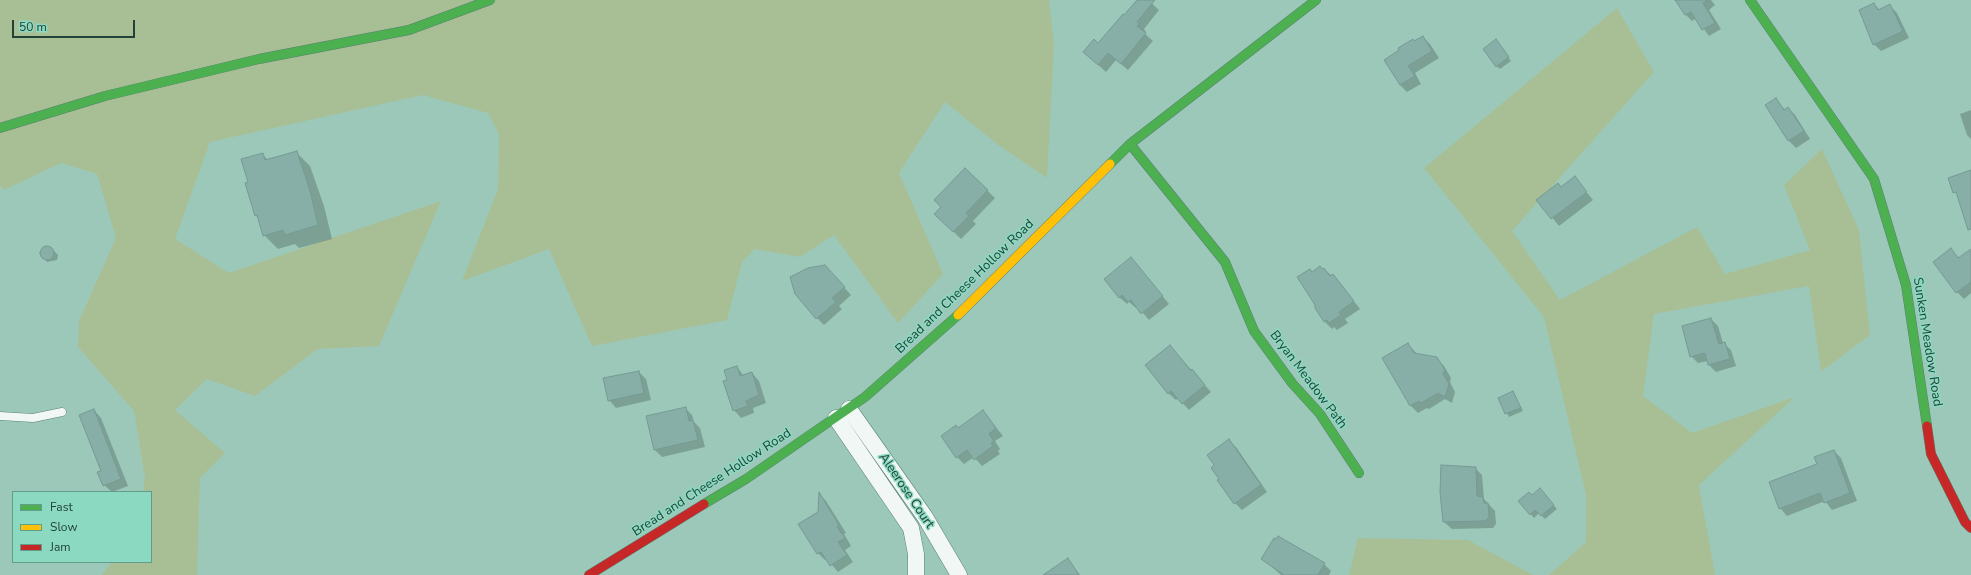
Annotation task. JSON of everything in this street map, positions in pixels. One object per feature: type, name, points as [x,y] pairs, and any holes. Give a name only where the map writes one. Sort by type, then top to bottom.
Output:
[{"type":"street","points":[[0,128],[113,94],[259,59],[409,30],[490,0]]},
{"type":"street","name":"Bread and Cheese Hollow Road","points":[[589,575],[746,479],[843,414],[945,328],[1130,144],[1316,0]]},
{"type":"street","name":"Sunken Meadow Road","points":[[1750,0],[1874,179],[1906,285],[1931,454],[1965,522],[1971,528]]},
{"type":"street","name":"Bryan Meadow Path","points":[[1130,144],[1204,234],[1225,262],[1254,331],[1292,383],[1320,414],[1359,474]]},
{"type":"street","points":[[843,414],[911,528],[916,554],[916,575]]},
{"type":"street","name":"Aleerose Court","points":[[843,414],[925,517],[959,575]]},
{"type":"lane","points":[[0,416],[33,418],[62,412]]},
{"type":"green space","points":[[0,0],[1049,0],[1054,44],[1047,178],[997,144],[945,102],[899,173],[943,274],[898,323],[834,235],[800,257],[755,249],[742,262],[727,320],[592,346],[549,249],[462,281],[498,189],[499,134],[488,113],[423,95],[210,142],[175,239],[229,273],[441,201],[379,346],[318,349],[255,396],[207,379],[175,410],[225,453],[200,478],[197,575],[102,575],[111,563],[152,563],[152,491],[143,491],[145,478],[134,411],[78,347],[79,321],[116,238],[97,174],[61,163],[4,190],[0,186]]},
{"type":"green space","points":[[1617,8],[1654,72],[1512,231],[1560,300],[1697,227],[1725,274],[1810,250],[1784,185],[1822,149],[1859,230],[1870,335],[1821,372],[1809,286],[1654,314],[1643,396],[1692,433],[1795,397],[1699,485],[1715,575],[1549,575],[1586,542],[1586,495],[1544,317],[1424,168]]},
{"type":"green space","points":[[1358,538],[1468,540],[1533,575],[1349,575]]},
{"type":"building","points":[[1137,0],[1155,0],[1137,22],[1140,24],[1137,26],[1146,33],[1121,64],[1108,53],[1098,65],[1083,52],[1094,39],[1098,43]]},
{"type":"building","points":[[1675,0],[1708,0],[1703,3],[1715,23],[1702,30],[1691,12],[1685,15]]},
{"type":"building","points":[[1874,3],[1878,10],[1890,4],[1903,31],[1873,45],[1859,10]]},
{"type":"building","points":[[1423,36],[1432,51],[1408,66],[1415,76],[1400,85],[1384,60],[1399,50],[1398,48],[1413,39],[1414,41]]},
{"type":"building","points":[[1496,39],[1509,57],[1496,67],[1483,49]]},
{"type":"building","points":[[1776,98],[1784,110],[1788,107],[1804,131],[1788,141],[1765,105]]},
{"type":"building","points":[[297,151],[310,191],[318,225],[285,235],[283,230],[263,236],[245,183],[248,182],[241,159],[263,153],[265,160]]},
{"type":"building","points":[[965,168],[988,190],[966,213],[969,216],[953,232],[934,214],[941,207],[934,200]]},
{"type":"building","points":[[1971,170],[1971,229],[1968,230],[1956,192],[1953,193],[1948,178]]},
{"type":"building","points":[[1575,176],[1587,192],[1551,219],[1536,200],[1558,183],[1561,187]]},
{"type":"building","points":[[44,246],[50,246],[54,250],[54,256],[50,260],[44,260],[40,256],[40,250]]},
{"type":"building","points":[[1951,248],[1958,258],[1971,249],[1971,282],[1956,293],[1933,262]]},
{"type":"building","points":[[1131,257],[1163,296],[1141,314],[1131,300],[1128,302],[1122,295],[1119,298],[1104,279]]},
{"type":"building","points":[[825,265],[845,287],[832,298],[836,302],[816,319],[795,294],[790,277],[808,268]]},
{"type":"building","points":[[1320,266],[1322,269],[1324,268],[1330,276],[1333,274],[1354,301],[1339,312],[1341,315],[1329,323],[1327,320],[1324,322],[1297,277],[1310,269],[1312,272]]},
{"type":"building","points":[[1711,318],[1719,344],[1725,342],[1730,359],[1708,365],[1705,353],[1690,357],[1682,326]]},
{"type":"building","points":[[1408,343],[1414,353],[1437,357],[1445,370],[1443,374],[1449,384],[1445,397],[1438,393],[1421,403],[1419,401],[1410,406],[1382,358]]},
{"type":"building","points":[[1170,345],[1191,371],[1192,369],[1205,385],[1182,404],[1171,391],[1168,394],[1145,365]]},
{"type":"building","points":[[737,366],[740,376],[752,372],[759,395],[746,401],[748,406],[733,411],[723,381],[727,380],[724,370]]},
{"type":"building","points":[[639,371],[644,393],[608,401],[603,378]]},
{"type":"building","points":[[1513,391],[1521,408],[1505,414],[1498,398]]},
{"type":"building","points":[[686,407],[689,421],[693,420],[698,440],[654,450],[646,416]]},
{"type":"building","points":[[94,409],[121,479],[103,486],[97,472],[101,471],[79,415]]},
{"type":"building","points":[[983,410],[996,428],[989,434],[994,441],[991,443],[993,446],[974,460],[967,450],[956,458],[941,436],[956,425],[958,428]]},
{"type":"building","points":[[1229,439],[1261,485],[1234,504],[1217,480],[1219,479],[1211,468],[1214,465],[1207,455]]},
{"type":"building","points":[[1834,450],[1850,493],[1824,503],[1820,493],[1779,509],[1769,482],[1817,464],[1814,457]]},
{"type":"building","points":[[1441,465],[1476,467],[1477,496],[1483,497],[1484,503],[1488,503],[1489,517],[1485,521],[1443,522],[1440,492]]},
{"type":"building","points":[[1540,488],[1554,505],[1541,516],[1535,510],[1530,515],[1518,501],[1529,492],[1532,495]]},
{"type":"building","points":[[819,492],[839,525],[837,527],[845,538],[838,542],[847,555],[830,566],[821,552],[817,554],[798,524],[818,512]]},
{"type":"building","points":[[1278,536],[1325,563],[1318,575],[1284,575],[1261,559],[1274,538],[1276,539]]},
{"type":"building","points":[[1068,558],[1079,575],[1043,575]]},
{"type":"traffic: fast","points":[[0,128],[105,96],[259,59],[409,30],[490,0]]},
{"type":"traffic: fast","points":[[1110,164],[1130,144],[1316,0]]},
{"type":"traffic: fast","points":[[1750,0],[1874,179],[1906,285],[1927,426]]},
{"type":"traffic: fast","points":[[1130,144],[1225,262],[1254,331],[1292,383],[1320,414],[1359,473]]},
{"type":"traffic: fast","points":[[704,504],[746,479],[865,397],[958,315]]},
{"type":"traffic: slow","points":[[958,315],[1110,164]]},
{"type":"traffic: jam","points":[[1927,426],[1931,454],[1965,522],[1971,528]]},
{"type":"traffic: jam","points":[[589,575],[704,504]]}]
